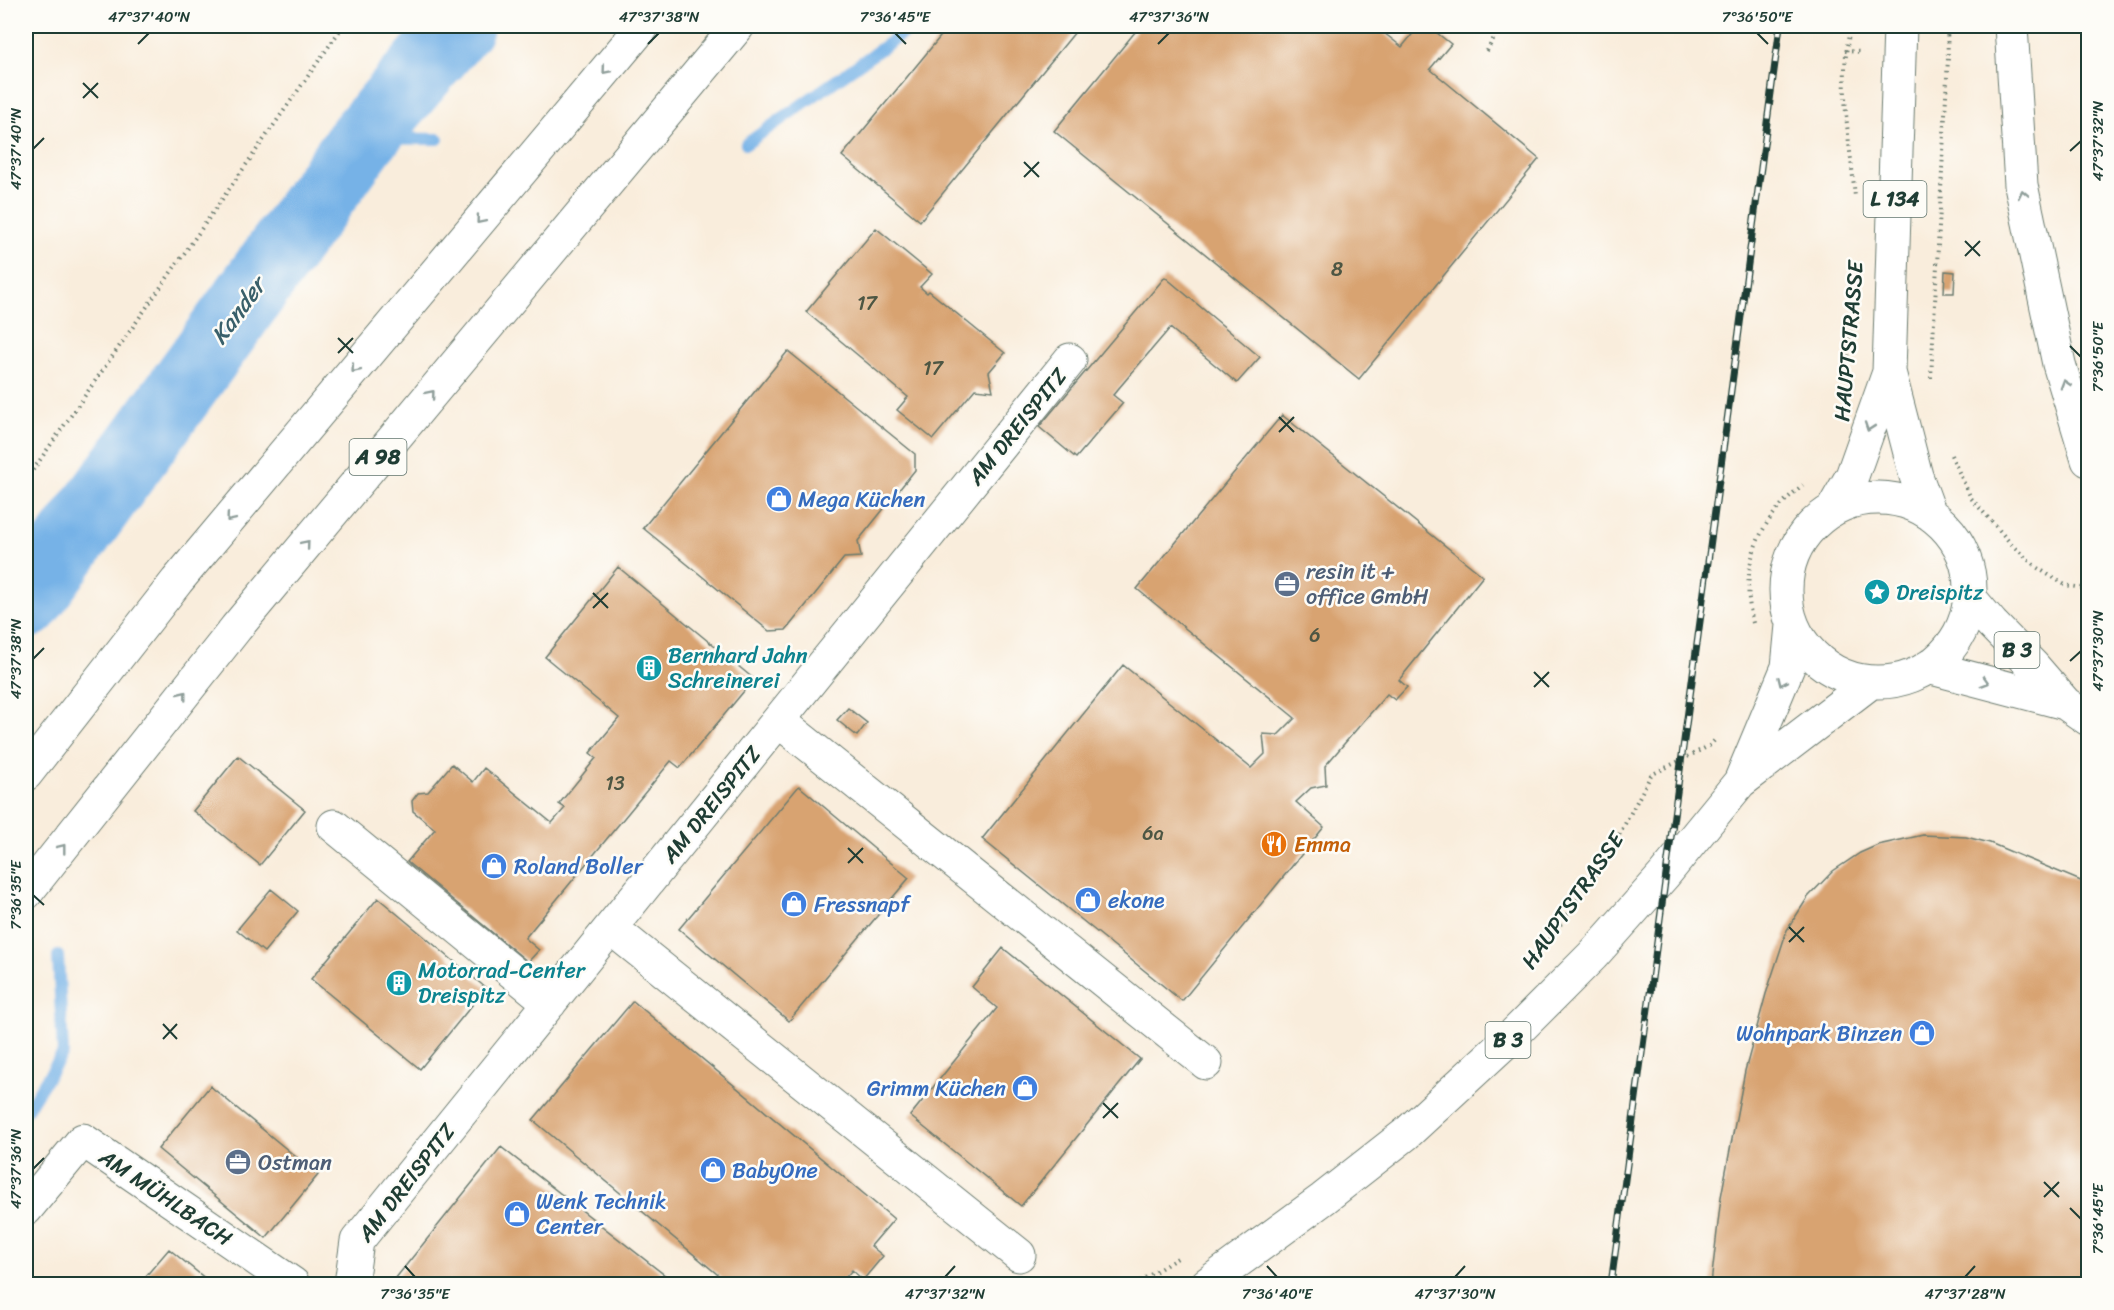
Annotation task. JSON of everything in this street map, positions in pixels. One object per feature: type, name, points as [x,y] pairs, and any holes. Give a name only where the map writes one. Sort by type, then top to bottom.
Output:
[{"type":"main road","points":[[26,774],[177,581],[644,26]]},
{"type":"main road","name":"A 98","points":[[26,893],[236,628],[738,26]]},
{"type":"main road","name":"HAUPTSTRASSE","points":[[1900,26],[1889,372],[1916,476],[1930,514]]},
{"type":"main road","points":[[2011,26],[2021,185],[2059,364],[2088,460]]},
{"type":"main road","name":"AM DREISPITZ","points":[[351,1284],[357,1241],[1070,360]]},
{"type":"main road","name":"HAUPTSTRASSE","points":[[1833,509],[1852,476],[1889,372]]},
{"type":"main road","name":"HAUPTSTRASSE","points":[[1882,498],[1899,500],[1930,514],[1945,527],[1956,542],[1965,560],[1969,578],[1969,597],[1965,618],[1957,636],[1944,654],[1928,667],[1901,679],[1871,682],[1851,678],[1832,670],[1816,658],[1802,642],[1792,625],[1787,606],[1786,587],[1788,568],[1794,551],[1818,520],[1833,509],[1849,503],[1882,498]]},
{"type":"main road","name":"B 3","points":[[1969,597],[1992,624],[2077,711]]},
{"type":"main road","name":"HAUPTSTRASSE","points":[[1740,782],[1788,667],[1792,625]]},
{"type":"main road","name":"B 3","points":[[1928,667],[2077,711]]},
{"type":"main road","name":"HAUPTSTRASSE","points":[[1207,1284],[1323,1199],[1406,1134],[1511,1037],[1593,955],[1664,876],[1740,782],[1871,682]]},
{"type":"main road","points":[[779,721],[1206,1063]]},
{"type":"main road","points":[[334,826],[550,1003]]},
{"type":"main road","points":[[611,928],[1019,1255]]},
{"type":"main road","name":"AM MÜHLBACH","points":[[26,1209],[83,1140],[293,1284]]},
{"type":"path","points":[[26,480],[343,26]]},
{"type":"path","points":[[1487,51],[1500,26]]},
{"type":"path","points":[[1851,26],[1845,51],[1844,85],[1856,203]]},
{"type":"path","points":[[1931,383],[1948,58],[1947,26]]},
{"type":"path","name":"HAUPTSTRASSE","points":[[1846,384],[1851,317]]},
{"type":"path","points":[[1948,447],[1971,498],[2013,546],[2036,567],[2065,585],[2088,589]]},
{"type":"path","points":[[1756,632],[1748,586],[1752,555],[1765,524],[1784,500],[1806,482]]},
{"type":"path","name":"HAUPTSTRASSE","points":[[1528,964],[1551,938],[1609,854],[1651,775],[1709,746],[1717,738]]},
{"type":"path","points":[[1135,1284],[1190,1250]]},
{"type":"building","points":[[949,26],[1080,26],[920,221],[842,156]]},
{"type":"building","points":[[1140,26],[1375,26],[1402,47],[1419,26],[1428,26],[1451,44],[1430,69],[1539,159],[1359,379],[1054,131]]},
{"type":"building","points":[[876,228],[932,274],[920,287],[927,293],[929,291],[1005,353],[989,372],[993,391],[975,389],[933,439],[897,410],[908,397],[806,312]]},
{"type":"building","points":[[1945,271],[1955,272],[1954,293],[1944,293]]},
{"type":"building","points":[[1165,277],[1260,357],[1237,383],[1170,328],[1113,395],[1123,403],[1076,458],[1039,427]]},
{"type":"building","name":"Mega Küchen","points":[[788,351],[915,454],[915,470],[858,541],[861,557],[844,558],[786,630],[769,631],[643,528]]},
{"type":"building","points":[[1282,415],[1483,576],[1399,680],[1407,687],[1395,700],[1387,694],[1325,766],[1326,785],[1311,788],[1296,802],[1324,827],[1182,1001],[982,839],[1123,665],[1251,768],[1265,754],[1263,734],[1278,735],[1295,718],[1137,589]]},
{"type":"building","points":[[618,567],[754,679],[680,768],[671,761],[525,938],[539,950],[528,962],[407,862],[435,829],[413,811],[412,801],[418,793],[428,792],[452,764],[473,782],[484,768],[552,823],[565,808],[559,804],[596,758],[590,753],[619,718],[545,657]]},
{"type":"building","points":[[848,708],[867,723],[857,736],[837,720]]},
{"type":"building","points":[[238,756],[305,810],[260,865],[193,811]]},
{"type":"building","name":"Fressnapf","points":[[799,786],[909,878],[789,1021],[679,929]]},
{"type":"building","name":"Wohnpark Binzen","points":[[1923,835],[1966,837],[1990,843],[2088,884],[2088,1284],[1711,1284],[1721,1197],[1745,1071],[1766,994],[1787,930],[1808,897],[1833,871],[1860,853],[1878,845]]},
{"type":"building","points":[[271,889],[298,911],[264,952],[237,930]]},
{"type":"building","name":"Motorrad-Center Dreispitz","points":[[378,898],[486,988],[420,1069],[311,979]]},
{"type":"building","name":"Grimm Küchen","points":[[1003,948],[1140,1059],[1021,1206],[910,1116],[997,1008],[972,987]]},
{"type":"building","name":"BabyOne","points":[[633,1001],[894,1219],[871,1246],[883,1256],[863,1280],[852,1270],[840,1284],[729,1284],[533,1120]]},
{"type":"building","name":"Ostman","points":[[210,1086],[318,1175],[266,1238],[158,1149]]},
{"type":"building","name":"Wenk Technik Center","points":[[501,1147],[671,1280],[668,1284],[391,1284]]},
{"type":"building","points":[[169,1249],[212,1284],[139,1284]]},
{"type":"waterway","name":"Kander","points":[[26,604],[363,138],[459,26]]},
{"type":"waterway","points":[[746,144],[913,26]]},
{"type":"waterway","points":[[363,138],[438,139]]},
{"type":"waterway","points":[[26,1111],[63,1053],[58,956]]},
{"type":"railway","points":[[1611,1284],[1780,26]]},
{"type":"place","name":"Mega Küchen","points":[[779,499]]},
{"type":"place","name":"resin it + office GmbH","points":[[1287,584]]},
{"type":"place","name":"Dreispitz","points":[[1877,592]]},
{"type":"place","name":"Bernhard Jahn Schreinerei","points":[[649,668]]},
{"type":"place","name":"Emma","points":[[1274,844]]},
{"type":"place","name":"Roland Boller","points":[[494,866]]},
{"type":"place","name":"ekone","points":[[1088,900]]},
{"type":"place","name":"Fressnapf","points":[[794,904]]},
{"type":"place","name":"Motorrad-Center Dreispitz","points":[[399,983]]},
{"type":"place","name":"Wohnpark Binzen","points":[[1922,1033]]},
{"type":"place","name":"Grimm Küchen","points":[[1025,1088]]},
{"type":"place","name":"Ostman","points":[[238,1162]]},
{"type":"place","name":"BabyOne","points":[[713,1170]]},
{"type":"place","name":"Wenk Technik Center","points":[[517,1214]]}]
